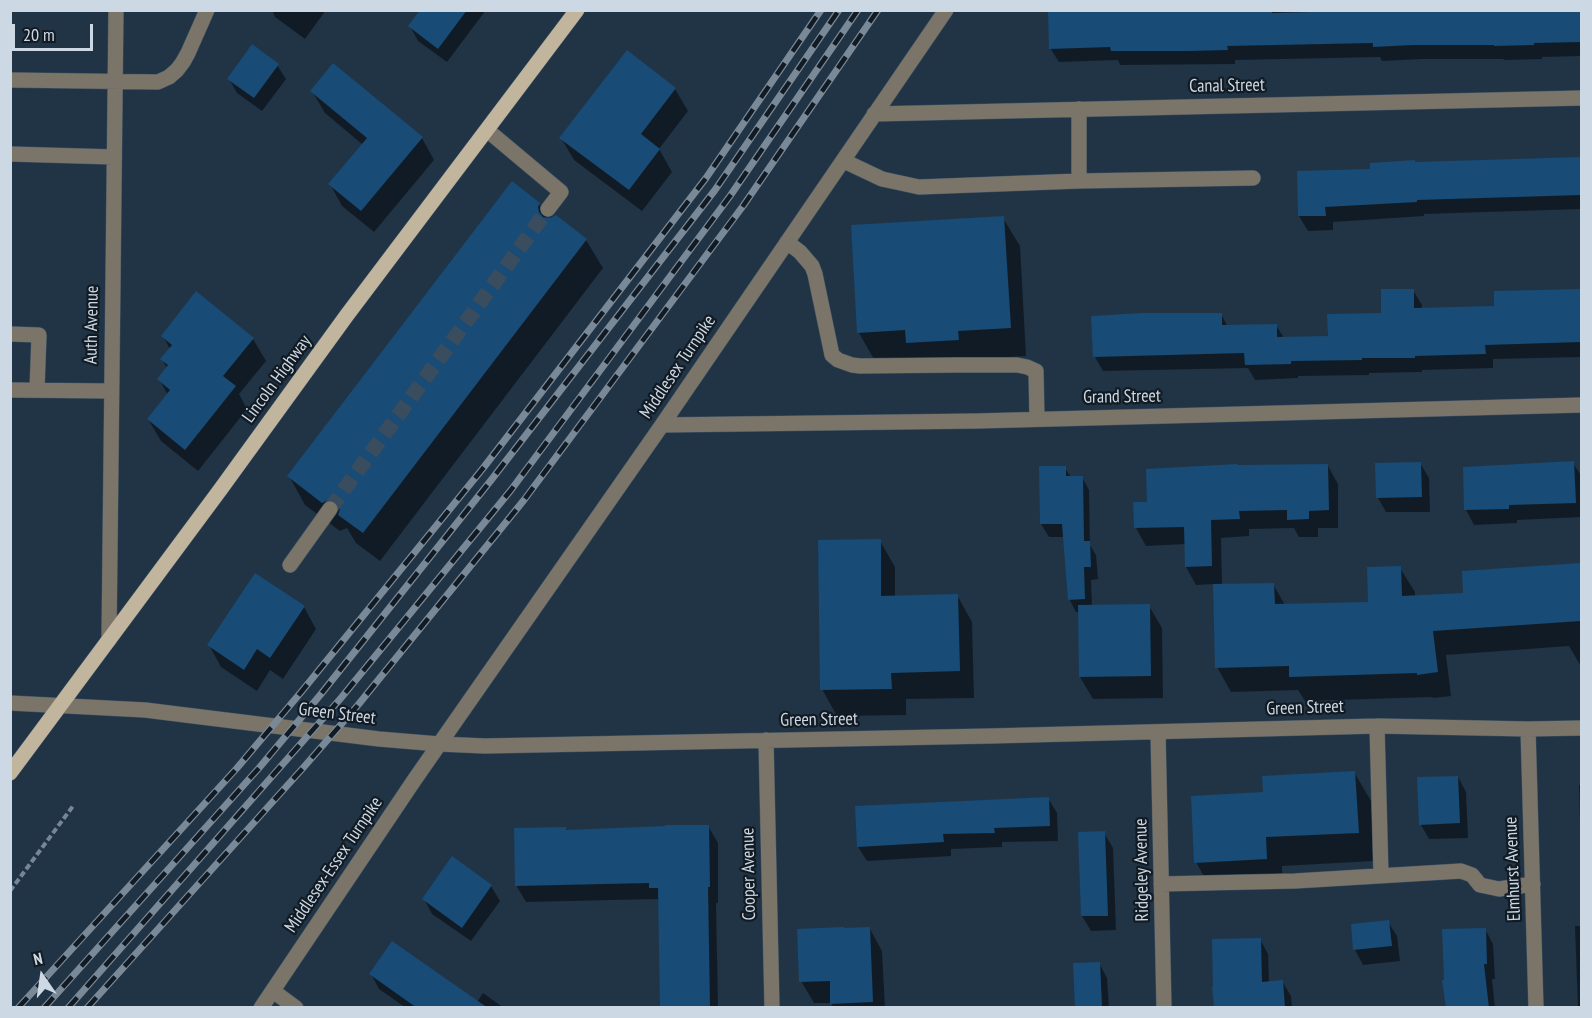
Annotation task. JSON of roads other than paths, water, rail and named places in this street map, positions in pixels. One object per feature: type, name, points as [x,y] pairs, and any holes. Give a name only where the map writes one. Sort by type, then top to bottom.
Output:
[{"type":"main road","name":"Lincoln Highway","points":[[10,773],[347,315],[577,10]]},
{"type":"street","name":"Auth Avenue","points":[[109,640],[116,10]]},
{"type":"street","points":[[10,80],[158,82],[177,70],[188,53],[207,10]]},
{"type":"street","name":"Middlesex Turnpike","points":[[439,744],[844,162],[874,114],[946,10]]},
{"type":"street","name":"Canal Street","points":[[874,114],[1581,98]]},
{"type":"street","points":[[1078,109],[1079,181]]},
{"type":"street","points":[[487,130],[561,192],[548,209]]},
{"type":"street","points":[[10,154],[114,157]]},
{"type":"street","points":[[844,162],[882,179],[920,187],[1253,178]]},
{"type":"street","points":[[787,242],[812,266],[832,355],[838,360],[860,366],[1017,365],[1027,367],[1036,371],[1037,419]]},
{"type":"street","points":[[10,334],[39,335],[37,390]]},
{"type":"street","points":[[10,390],[111,391]]},
{"type":"street","name":"Grand Street","points":[[662,425],[1037,419],[1581,405]]},
{"type":"street","points":[[290,565],[330,509]]},
{"type":"street","name":"Green Street","points":[[10,703],[146,710],[379,740],[485,746],[1377,726],[1581,728]]},
{"type":"street","points":[[1377,726],[1381,875]]},
{"type":"street","name":"Elmhurst Avenue","points":[[1528,729],[1536,1008]]},
{"type":"street","name":"Ridgeley Avenue","points":[[1158,732],[1164,1008]]},
{"type":"street","name":"Cooper Avenue","points":[[766,740],[772,1008]]},
{"type":"street","name":"Middlesex-Essex Turnpike","points":[[261,1008],[439,744]]},
{"type":"street","points":[[1161,884],[1295,881],[1461,871],[1472,875],[1480,885],[1499,889],[1533,884]]},
{"type":"street","points":[[273,991],[296,1008]]},
{"type":"tunnel","points":[[330,509],[548,209]]},
{"type":"railway","points":[[18,1008],[237,768],[484,467],[706,178],[821,10]]},
{"type":"railway","points":[[44,1008],[259,768],[321,694],[492,479],[715,190],[839,10]]},
{"type":"railway","points":[[68,1008],[341,698],[511,490],[730,196],[858,10]]},
{"type":"railway","points":[[87,1008],[358,705],[524,500],[743,206],[878,10]]}]
